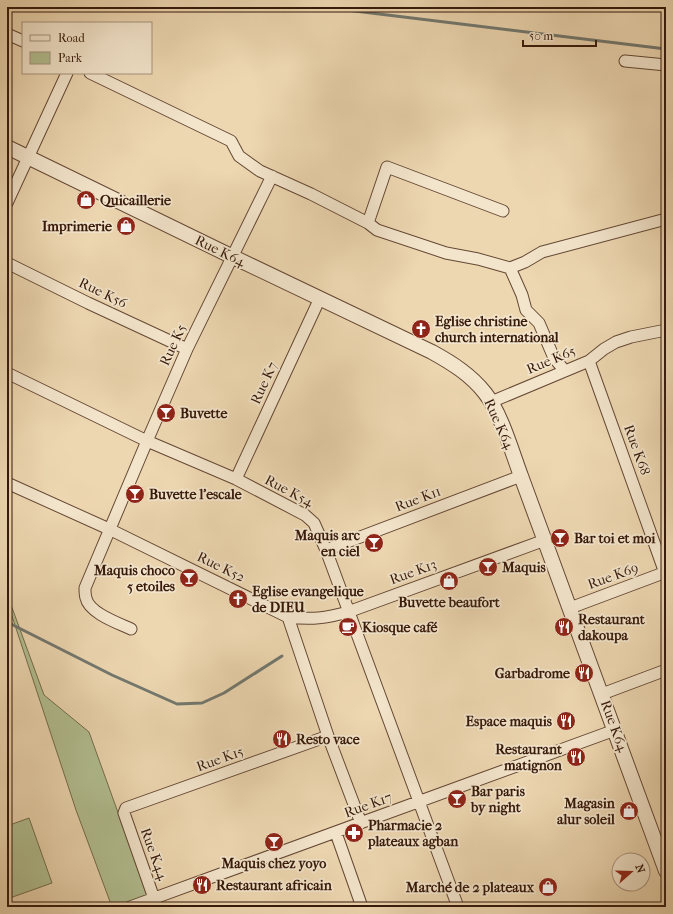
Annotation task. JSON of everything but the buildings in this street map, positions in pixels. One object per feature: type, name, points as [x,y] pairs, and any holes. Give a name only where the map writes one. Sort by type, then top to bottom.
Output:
[{"type":"street","points":[[7,34],[22,41]]},
{"type":"street","points":[[625,61],[666,65]]},
{"type":"street","points":[[7,203],[66,74]]},
{"type":"street","points":[[92,74],[231,141],[239,156],[260,171],[311,194],[368,223],[377,230],[446,253],[478,259],[510,268],[525,262],[542,252],[666,219]]},
{"type":"street","name":"Rue K64","points":[[7,147],[432,352],[452,363],[469,376],[486,394],[501,424],[521,476],[616,730],[666,870]]},
{"type":"street","points":[[368,223],[387,167],[503,210]]},
{"type":"street","name":"Rue K5","points":[[131,629],[98,612],[89,605],[86,598],[85,588],[187,350],[231,256],[272,176]]},
{"type":"street","name":"Rue K56","points":[[7,263],[187,350]]},
{"type":"street","points":[[510,268],[522,295],[526,310],[539,323],[554,358],[565,371]]},
{"type":"street","name":"Rue K7","points":[[236,479],[320,298]]},
{"type":"street","name":"Rue K65","points":[[491,402],[589,361],[616,342],[631,337],[666,330]]},
{"type":"street","name":"Rue K68","points":[[589,361],[665,573]]},
{"type":"street","name":"Rue K54","points":[[7,372],[147,441],[236,479],[309,518],[314,523],[326,550],[458,907]]},
{"type":"street","name":"Rue K11","points":[[326,550],[521,476]]},
{"type":"street","name":"Rue K52","points":[[7,483],[109,529],[288,617]]},
{"type":"street","name":"Rue K13","points":[[288,617],[307,619],[348,612],[545,540]]},
{"type":"street","name":"Rue K69","points":[[570,608],[665,573]]},
{"type":"street","points":[[288,617],[328,736],[361,823]]},
{"type":"street","points":[[602,694],[666,670]]},
{"type":"street","name":"Rue K17","points":[[130,907],[156,902],[336,832],[616,730]]},
{"type":"street","name":"Rue K15","points":[[124,810],[328,736]]},
{"type":"street","name":"Rue K44","points":[[124,810],[156,902]]},
{"type":"street","points":[[336,832],[362,907]]},
{"type":"green space","points":[[7,594],[44,695],[89,732],[152,907],[112,907],[76,810],[7,601]]},
{"type":"green space","points":[[29,818],[52,883],[7,899],[7,826]]},
{"type":"waterway","points":[[322,7],[666,49]]},
{"type":"waterway","points":[[7,622],[112,675],[177,704],[202,703],[224,693],[282,656]]},
{"type":"place","name":"Quicaillerie","points":[[86,200]]},
{"type":"place","name":"Imprimerie","points":[[126,226]]},
{"type":"place","name":"Eglise christine church international","points":[[421,329]]},
{"type":"place","name":"Buvette","points":[[166,413]]},
{"type":"place","name":"Buvette l'escale","points":[[135,494]]},
{"type":"place","name":"Bar toi et moi","points":[[560,538]]},
{"type":"place","name":"Maquis arc en ciel","points":[[374,543]]},
{"type":"place","name":"Maquis","points":[[488,567]]},
{"type":"place","name":"Maquis choco 5 etoiles","points":[[189,578]]},
{"type":"place","name":"Buvette beaufort","points":[[449,581]]},
{"type":"place","name":"Eglise evangelique de DIEU","points":[[238,599]]},
{"type":"place","name":"Kiosque café","points":[[348,627]]},
{"type":"place","name":"Restaurant dakoupa","points":[[564,627]]},
{"type":"place","name":"Garbadrome","points":[[584,673]]},
{"type":"place","name":"Espace maquis","points":[[566,721]]},
{"type":"place","name":"Resto vace","points":[[282,739]]},
{"type":"place","name":"Restaurant matignon","points":[[576,757]]},
{"type":"place","name":"Bar paris by night","points":[[457,799]]},
{"type":"place","name":"Magasin alur soleil","points":[[629,811]]},
{"type":"place","name":"Pharmacie 2 plateaux agban","points":[[354,833]]},
{"type":"place","name":"Maquis chez yoyo","points":[[274,842]]},
{"type":"place","name":"Restaurant africain","points":[[202,885]]},
{"type":"place","name":"Marché de 2 plateaux","points":[[548,887]]}]
